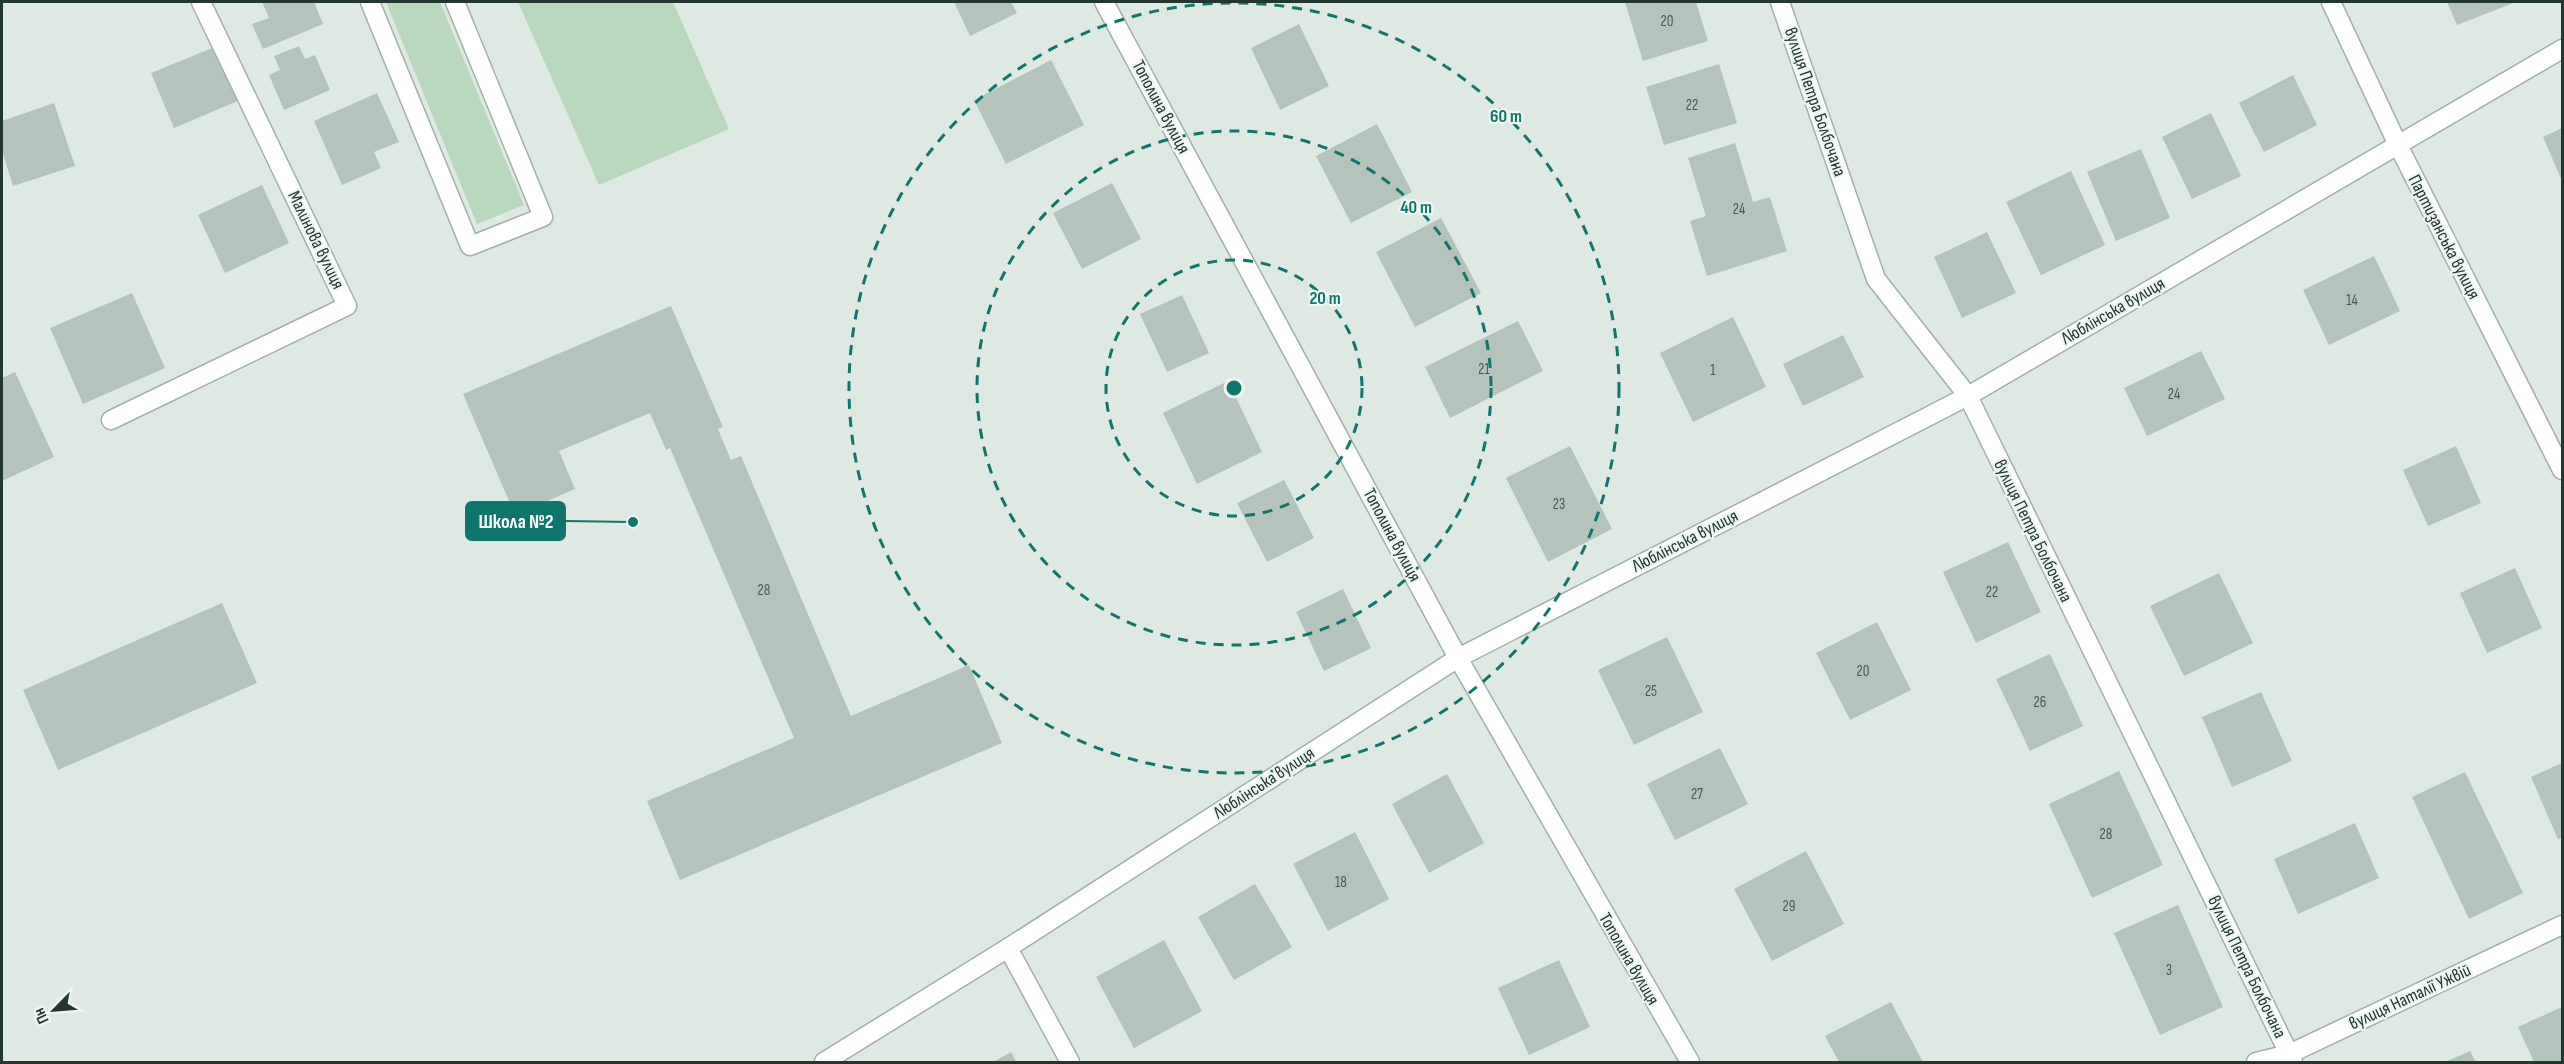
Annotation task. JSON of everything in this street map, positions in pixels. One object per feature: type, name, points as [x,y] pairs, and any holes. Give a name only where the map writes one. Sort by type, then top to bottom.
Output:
[{"type":"street","name":"Малинова вулиця","points":[[111,420],[347,306],[201,2]]},
{"type":"street","points":[[370,2],[470,246],[543,217],[455,2]]},
{"type":"street","name":"Тополина вулиця","points":[[1104,2],[1458,658],[1690,1062]]},
{"type":"street","name":"вулиця Петра Болбочана","points":[[1780,2],[1876,279],[1968,396],[2291,1058]]},
{"type":"street","name":"Партизанська вулиця","points":[[2331,2],[2398,145],[2562,470]]},
{"type":"street","name":"Люблінська вулиця","points":[[825,1062],[1008,948],[1458,658],[1968,396],[2562,49]]},
{"type":"street","name":"вулиця Наталії Ужвій","points":[[2256,1062],[2291,1058],[2562,925]]},
{"type":"street","points":[[1008,948],[1070,1062]]},
{"type":"green space","points":[[386,2],[440,2],[524,205],[477,224]]},
{"type":"green space","points":[[518,2],[673,2],[729,129],[599,185]]},
{"type":"building","points":[[262,2],[314,2],[323,24],[263,49],[252,24],[269,18]]},
{"type":"building","points":[[954,2],[1011,2],[1017,13],[970,36]]},
{"type":"building","points":[[1625,2],[1696,2],[1708,41],[1643,61]]},
{"type":"building","points":[[2447,2],[2516,2],[2457,25]]},
{"type":"building","points":[[1299,24],[1329,86],[1280,110],[1251,48]]},
{"type":"building","points":[[217,46],[240,100],[174,128],[151,73]]},
{"type":"building","points":[[299,46],[305,59],[315,55],[330,90],[284,110],[269,75],[280,70],[274,56]]},
{"type":"building","points":[[1051,60],[1084,125],[1006,164],[974,100]]},
{"type":"building","points":[[1719,64],[1737,123],[1664,145],[1646,87]]},
{"type":"building","points":[[2293,75],[2317,125],[2264,152],[2239,103]]},
{"type":"building","points":[[377,93],[399,142],[374,152],[381,168],[342,185],[314,121]]},
{"type":"building","points":[[54,103],[75,166],[13,186],[2,150],[2,121]]},
{"type":"building","points":[[2211,113],[2241,176],[2192,199],[2162,137]]},
{"type":"building","points":[[1377,124],[1412,192],[1351,223],[1316,156]]},
{"type":"building","points":[[2562,128],[2562,181],[2543,137]]},
{"type":"building","points":[[1735,143],[1753,202],[1770,197],[1787,251],[1707,276],[1690,221],[1706,216],[1688,158]]},
{"type":"building","points":[[2141,149],[2170,218],[2116,241],[2087,172]]},
{"type":"building","points":[[2071,171],[2105,245],[2041,275],[2006,202]]},
{"type":"building","points":[[1112,183],[1141,239],[1082,269],[1053,213]]},
{"type":"building","points":[[262,185],[289,243],[225,273],[198,215]]},
{"type":"building","points":[[1441,218],[1481,293],[1415,327],[1376,252]]},
{"type":"building","points":[[1987,232],[2016,293],[1962,318],[1934,257]]},
{"type":"building","points":[[2374,256],[2400,311],[2329,345],[2303,290]]},
{"type":"building","points":[[132,293],[165,368],[83,404],[50,328]]},
{"type":"building","points":[[1182,295],[1209,353],[1167,372],[1140,314]]},
{"type":"building","points":[[671,306],[723,427],[718,429],[731,460],[741,456],[851,716],[969,665],[1002,743],[680,880],[647,801],[794,738],[670,448],[666,450],[650,413],[559,451],[575,489],[515,515],[463,394]]},
{"type":"building","points":[[1733,317],[1766,387],[1693,422],[1660,353]]},
{"type":"building","points":[[1518,321],[1543,371],[1450,418],[1425,367]]},
{"type":"building","points":[[1843,335],[1864,377],[1803,406],[1783,364]]},
{"type":"building","points":[[2201,351],[2225,399],[2147,436],[2124,388]]},
{"type":"building","points":[[15,372],[54,457],[2,481],[2,378]]},
{"type":"building","points":[[1228,381],[1262,452],[1197,484],[1163,413]]},
{"type":"building","points":[[1570,446],[1612,529],[1548,562],[1506,478]]},
{"type":"building","points":[[2456,446],[2481,503],[2428,526],[2403,470]]},
{"type":"building","points":[[1284,480],[1314,538],[1267,562],[1237,503]]},
{"type":"building","points":[[2008,542],[2041,612],[1976,643],[1943,572]]},
{"type":"building","points":[[2515,568],[2542,628],[2487,653],[2460,593]]},
{"type":"building","points":[[2219,573],[2253,643],[2184,676],[2150,606]]},
{"type":"building","points":[[1343,589],[1371,648],[1324,671],[1296,612]]},
{"type":"building","points":[[222,603],[257,683],[58,770],[23,690]]},
{"type":"building","points":[[1877,622],[1911,690],[1850,720],[1816,653]]},
{"type":"building","points":[[1667,637],[1703,712],[1634,745],[1598,670]]},
{"type":"building","points":[[2050,654],[2083,726],[2030,751],[1996,679]]},
{"type":"building","points":[[2261,692],[2292,761],[2232,787],[2202,717]]},
{"type":"building","points":[[1720,748],[1748,804],[1675,840],[1647,784]]},
{"type":"building","points":[[2562,763],[2562,838],[2558,839],[2531,777]]},
{"type":"building","points":[[2119,771],[2163,865],[2092,898],[2049,804]]},
{"type":"building","points":[[2465,772],[2523,893],[2469,919],[2412,797]]},
{"type":"building","points":[[1447,774],[1484,843],[1429,873],[1392,804]]},
{"type":"building","points":[[2355,823],[2379,878],[2298,914],[2274,859]]},
{"type":"building","points":[[1355,832],[1389,899],[1328,931],[1293,864]]},
{"type":"building","points":[[1806,851],[1844,924],[1772,961],[1734,889]]},
{"type":"building","points":[[1255,884],[1292,947],[1234,980],[1198,917]]},
{"type":"building","points":[[2178,905],[2223,1007],[2160,1035],[2114,933]]},
{"type":"building","points":[[1164,940],[1202,1011],[1134,1048],[1096,977]]},
{"type":"building","points":[[1559,960],[1590,1027],[1529,1055],[1498,988]]},
{"type":"building","points":[[1891,1002],[1923,1062],[1839,1062],[1825,1036]]},
{"type":"building","points":[[2562,1007],[2562,1062],[2534,1062],[2518,1027]]},
{"type":"building","points":[[2470,1051],[2476,1062],[2445,1062]]},
{"type":"building","points":[[1011,1052],[1016,1062],[993,1062]]},
{"type":"place","name":"Школа №2","points":[[633,522]]}]
